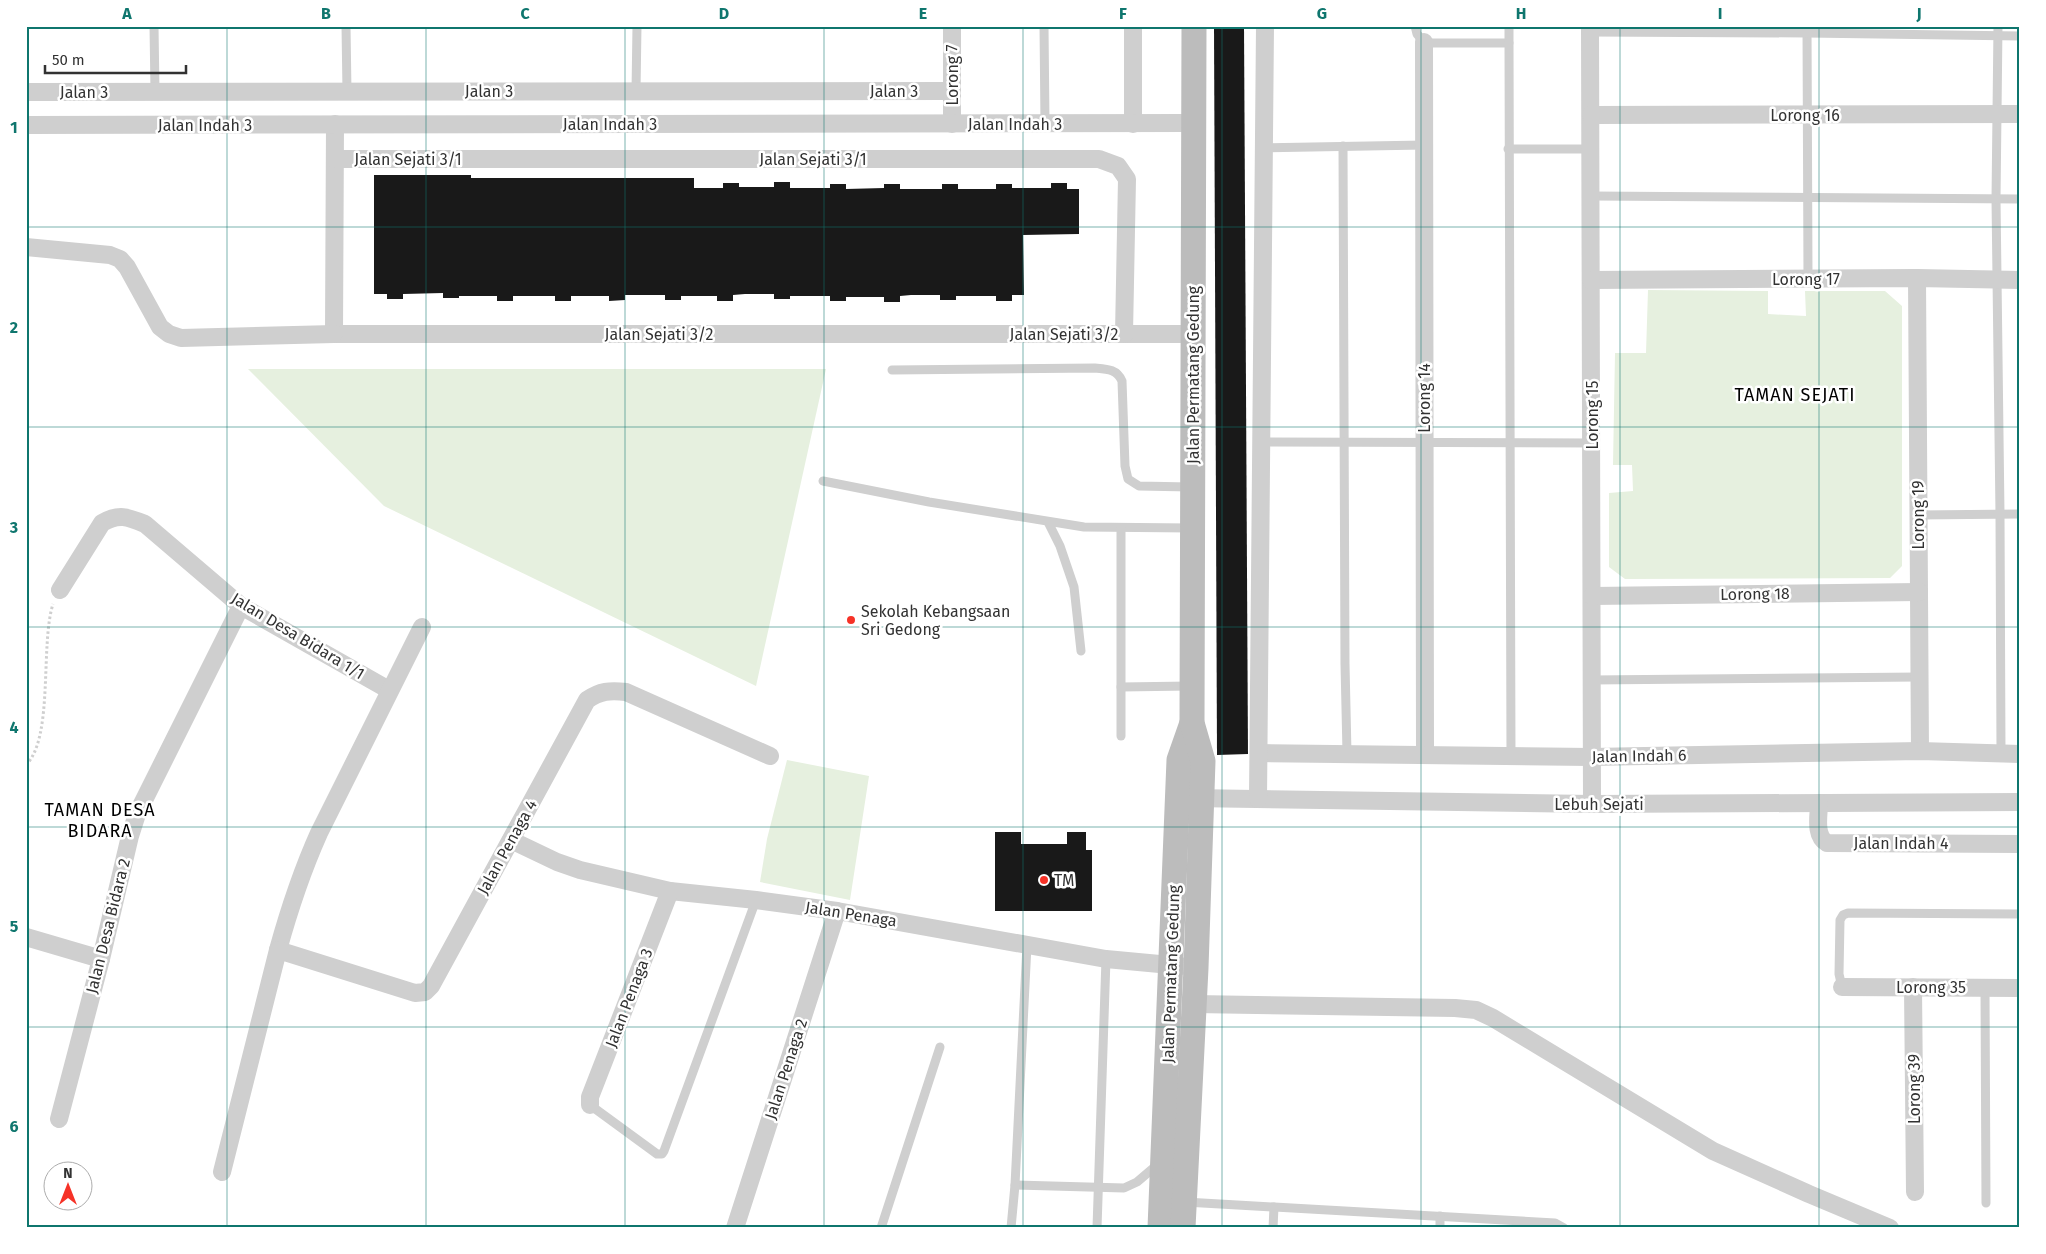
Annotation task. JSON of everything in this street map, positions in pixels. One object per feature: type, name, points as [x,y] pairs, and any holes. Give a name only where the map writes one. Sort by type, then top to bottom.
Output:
[{"type":"main road","name":"Jalan Permatang Gedung","points":[[1183,1228],[1196,968],[1190,798],[1179,760],[1192,723],[1194,26]]},
{"type":"main road","name":"Jalan Permatang Gedung","points":[[1160,1228],[1171,966],[1190,798]]},
{"type":"street","name":"Lorong 7","points":[[952,26],[952,124]]},
{"type":"street","points":[[1133,26],[1133,124]]},
{"type":"street","points":[[1258,799],[1264,26]]},
{"type":"street","name":"Lorong 15","points":[[1590,29],[1592,804]]},
{"type":"street","name":"Lorong 14","points":[[1424,42],[1425,754]]},
{"type":"street","name":"Jalan 3","points":[[26,92],[952,91]]},
{"type":"street","name":"Lorong 16","points":[[1591,115],[1808,116],[2020,114]]},
{"type":"street","name":"Jalan Indah 3","points":[[26,125],[1194,123]]},
{"type":"street","points":[[334,334],[335,124]]},
{"type":"street","name":"Jalan Sejati 3/1","points":[[335,159],[1099,159],[1118,166],[1127,179],[1124,334]]},
{"type":"street","name":"Jalan Sejati 3/2","points":[[26,247],[110,255],[120,259],[160,327],[169,334],[181,338],[334,334],[1193,334]]},
{"type":"street","name":"Lorong 17","points":[[1591,280],[1917,278],[2020,280]]},
{"type":"street","name":"Lorong 19","points":[[1917,278],[1920,752]]},
{"type":"street","name":"Jalan Desa Bidara 1/1","points":[[60,590],[102,523],[112,517],[128,517],[145,524],[241,606],[389,690]]},
{"type":"street","name":"Lorong 18","points":[[1592,596],[1919,592]]},
{"type":"street","name":"Jalan Desa Bidara 2","points":[[59,1119],[101,959],[130,836],[138,814],[241,606]]},
{"type":"street","points":[[222,1172],[278,950],[303,868],[389,690],[422,627]]},
{"type":"street","name":"Jalan Penaga 4","points":[[278,950],[415,993],[425,992],[431,986],[587,700],[598,692],[612,690],[626,692],[770,756]]},
{"type":"street","name":"Jalan Indah 6","points":[[1259,753],[1591,757],[1920,752],[2020,754]]},
{"type":"street","name":"Lebuh Sejati","points":[[1190,798],[1592,804],[2020,802]]},
{"type":"street","name":"Jalan Indah 4","points":[[1819,802],[1819,835],[1827,843],[2020,844]]},
{"type":"street","name":"Jalan Penaga","points":[[511,840],[557,862],[580,870],[670,891],[837,911],[1106,959],[1196,968]]},
{"type":"street","name":"Jalan Penaga 3","points":[[590,1105],[590,1097],[670,891]]},
{"type":"street","name":"Jalan Penaga 2","points":[[735,1228],[837,911]]},
{"type":"street","points":[[26,937],[101,959]]},
{"type":"street","name":"Lorong 35","points":[[1842,987],[2020,988]]},
{"type":"street","name":"Lorong 39","points":[[1913,987],[1915,1192]]},
{"type":"street","points":[[1194,1004],[1445,1007],[1476,1010],[1493,1018],[1713,1151],[1890,1228]]},
{"type":"lane","points":[[154,26],[155,92]]},
{"type":"lane","points":[[346,26],[347,92]]},
{"type":"lane","points":[[636,91],[637,26]]},
{"type":"lane","points":[[1044,26],[1044,124]]},
{"type":"lane","points":[[1415,26],[1416,34],[1424,42],[1509,43]]},
{"type":"lane","points":[[1509,26],[1511,756]]},
{"type":"lane","points":[[1998,26],[1996,280],[2000,514],[2001,754]]},
{"type":"lane","points":[[1590,29],[1807,29],[2020,36]]},
{"type":"lane","points":[[1807,29],[1808,279]]},
{"type":"lane","points":[[1263,148],[1424,145]]},
{"type":"lane","points":[[1342,146],[1347,753]]},
{"type":"lane","points":[[1508,150],[1591,150]]},
{"type":"lane","points":[[1591,196],[2020,199]]},
{"type":"lane","points":[[892,370],[1085,368],[1116,372],[1122,381],[1128,479],[1139,486],[1193,487]]},
{"type":"lane","points":[[1260,442],[1592,443]]},
{"type":"lane","points":[[823,481],[928,502],[1084,527],[1193,528]]},
{"type":"lane","points":[[1918,515],[2020,514]]},
{"type":"lane","points":[[1048,522],[1060,546],[1074,587],[1081,651]]},
{"type":"lane","points":[[1121,528],[1121,736]]},
{"type":"lane","points":[[1592,680],[1919,677]]},
{"type":"lane","points":[[1121,687],[1192,686]]},
{"type":"lane","points":[[590,1105],[657,1154],[662,1154],[756,900]]},
{"type":"lane","points":[[1842,987],[1839,974],[1840,920],[1843,915],[1848,913],[2020,914]]},
{"type":"lane","points":[[1011,1228],[1015,1185],[1027,945]]},
{"type":"lane","points":[[1096,1228],[1106,959]]},
{"type":"lane","points":[[1985,988],[1986,1203]]},
{"type":"lane","points":[[881,1228],[940,1047]]},
{"type":"lane","points":[[1015,1185],[1124,1188],[1137,1182],[1163,1159]]},
{"type":"lane","points":[[1184,1202],[1555,1223],[1564,1228]]},
{"type":"lane","points":[[1273,1228],[1274,1207]]},
{"type":"lane","points":[[1440,1216],[1440,1228]]},
{"type":"path","points":[[26,765],[33,758],[40,736],[50,617],[60,590]]},
{"type":"green space","points":[[1648,290],[1768,291],[1768,314],[1806,316],[1805,291],[1885,291],[1902,306],[1902,566],[1890,578],[1625,579],[1609,567],[1609,493],[1633,491],[1632,465],[1613,465],[1615,353],[1646,353]]},
{"type":"green space","points":[[248,369],[826,369],[756,686],[384,506]]},
{"type":"green space","points":[[787,760],[869,776],[850,900],[760,882],[767,839]]},
{"type":"building","points":[[1214,26],[1244,26],[1248,754],[1217,755]]},
{"type":"building","points":[[374,175],[471,175],[471,178],[694,178],[694,188],[723,188],[723,183],[739,183],[739,187],[774,187],[774,182],[790,182],[790,188],[830,188],[830,184],[846,184],[846,189],[884,188],[884,184],[900,184],[900,189],[942,189],[942,184],[958,184],[958,189],[996,189],[996,184],[1012,184],[1012,188],[1051,188],[1051,183],[1067,183],[1067,189],[1079,189],[1079,234],[1023,235],[1024,295],[1012,295],[1012,301],[996,301],[996,296],[956,296],[956,300],[940,300],[940,295],[911,295],[900,296],[900,302],[884,302],[884,297],[846,297],[846,301],[830,301],[830,296],[790,296],[790,299],[774,299],[774,294],[733,295],[733,301],[717,301],[717,296],[681,296],[681,300],[665,300],[665,295],[625,295],[625,300],[609,301],[609,296],[571,296],[571,301],[555,301],[555,296],[513,296],[513,301],[497,301],[497,296],[443,298],[443,293],[403,294],[403,299],[387,299],[387,294],[374,294]]},
{"type":"building","name":"TM","points":[[995,832],[1021,832],[1021,844],[1067,844],[1067,832],[1086,832],[1086,850],[1092,850],[1092,911],[995,911]]},
{"type":"place","name":"Sekolah Kebangsaan Sri Gedong","points":[[851,620]]},
{"type":"place","name":"TM","points":[[1044,880]]},
{"type":"district","name":"TAMAN SEJATI","points":[[1795,395]]},
{"type":"district","name":"TAMAN DESA BIDARA","points":[[100,820]]}]
